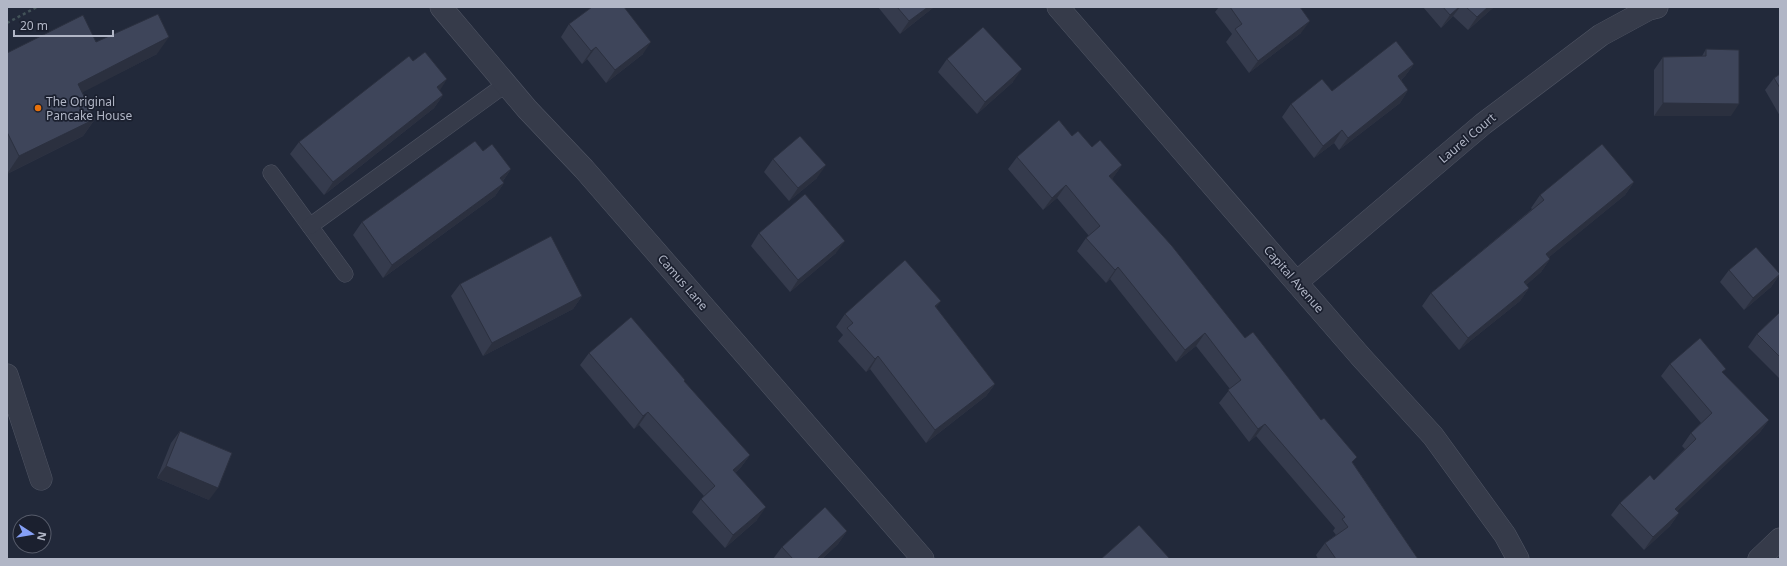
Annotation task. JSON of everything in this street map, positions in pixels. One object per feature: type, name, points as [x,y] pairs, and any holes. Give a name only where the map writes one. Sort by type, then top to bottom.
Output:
[{"type":"street","name":"Camus Lane","points":[[441,7],[527,109],[584,169],[923,559]]},
{"type":"street","name":"Capital Avenue","points":[[1058,7],[1361,357],[1433,436],[1505,535],[1518,559]]},
{"type":"street","name":"Laurel Court","points":[[1297,282],[1483,124],[1601,35],[1652,8]]},
{"type":"street","points":[[7,375],[41,478]]},
{"type":"street","points":[[1759,559],[1780,539]]},
{"type":"lane","points":[[310,226],[506,84]]},
{"type":"lane","points":[[271,172],[345,274]]},
{"type":"path","points":[[7,23],[37,7]]},
{"type":"building","points":[[592,7],[624,7],[651,42],[615,70],[596,47],[591,51],[569,24]]},
{"type":"building","points":[[897,7],[928,7],[909,21]]},
{"type":"building","points":[[1230,7],[1300,7],[1310,21],[1258,61],[1235,29],[1242,24]]},
{"type":"building","points":[[1443,7],[1459,7],[1450,15]]},
{"type":"building","points":[[1466,7],[1488,7],[1477,17]]},
{"type":"building","name":"The Original Pancake House","points":[[158,14],[169,37],[78,84],[95,119],[19,156],[7,132],[7,53],[83,15],[96,42]]},
{"type":"building","points":[[983,27],[1022,69],[985,102],[947,59]]},
{"type":"building","points":[[1396,41],[1414,64],[1398,76],[1408,90],[1348,138],[1342,130],[1323,146],[1291,104],[1322,79],[1332,91]]},
{"type":"building","points":[[1706,49],[1739,50],[1739,104],[1663,103],[1663,57],[1706,56]]},
{"type":"building","points":[[425,52],[447,79],[437,87],[443,95],[333,182],[299,142],[409,56],[413,61]]},
{"type":"building","points":[[1780,74],[1780,88],[1774,78]]},
{"type":"building","points":[[1059,120],[1072,136],[1078,131],[1092,147],[1100,140],[1122,165],[1109,176],[1172,246],[1245,338],[1253,332],[1321,420],[1324,418],[1357,457],[1352,462],[1418,559],[1336,559],[1325,543],[1348,527],[1342,519],[1345,517],[1265,424],[1258,429],[1228,390],[1241,380],[1205,333],[1185,350],[1118,267],[1115,270],[1086,238],[1100,226],[1066,185],[1052,198],[1017,157]]},
{"type":"building","points":[[800,136],[826,165],[798,188],[773,159]]},
{"type":"building","points":[[475,141],[483,151],[492,144],[511,169],[500,178],[504,183],[392,265],[362,222]]},
{"type":"building","points":[[1602,144],[1634,182],[1546,254],[1550,259],[1524,282],[1529,288],[1468,338],[1431,293],[1544,200],[1540,195]]},
{"type":"building","points":[[805,194],[845,241],[798,280],[759,233]]},
{"type":"building","points":[[551,236],[582,296],[492,343],[460,284]]},
{"type":"building","points":[[1756,247],[1780,274],[1753,298],[1729,270]]},
{"type":"building","points":[[905,260],[941,301],[935,306],[995,384],[935,430],[878,356],[875,359],[847,328],[853,323],[845,314]]},
{"type":"building","points":[[1780,312],[1780,357],[1757,334]]},
{"type":"building","points":[[631,317],[685,380],[684,381],[750,455],[733,470],[766,507],[733,535],[701,499],[715,486],[648,412],[643,416],[589,353]]},
{"type":"building","points":[[1700,338],[1726,369],[1722,372],[1769,420],[1675,509],[1679,513],[1653,537],[1620,503],[1650,475],[1654,480],[1696,439],[1691,433],[1712,413],[1670,364]]},
{"type":"building","points":[[180,431],[232,453],[218,488],[166,466]]},
{"type":"building","points":[[825,507],[847,531],[817,559],[793,559],[782,547]]},
{"type":"building","points":[[1139,525],[1170,559],[1101,559]]},
{"type":"place","name":"The Original Pancake House","points":[[38,108]]}]
